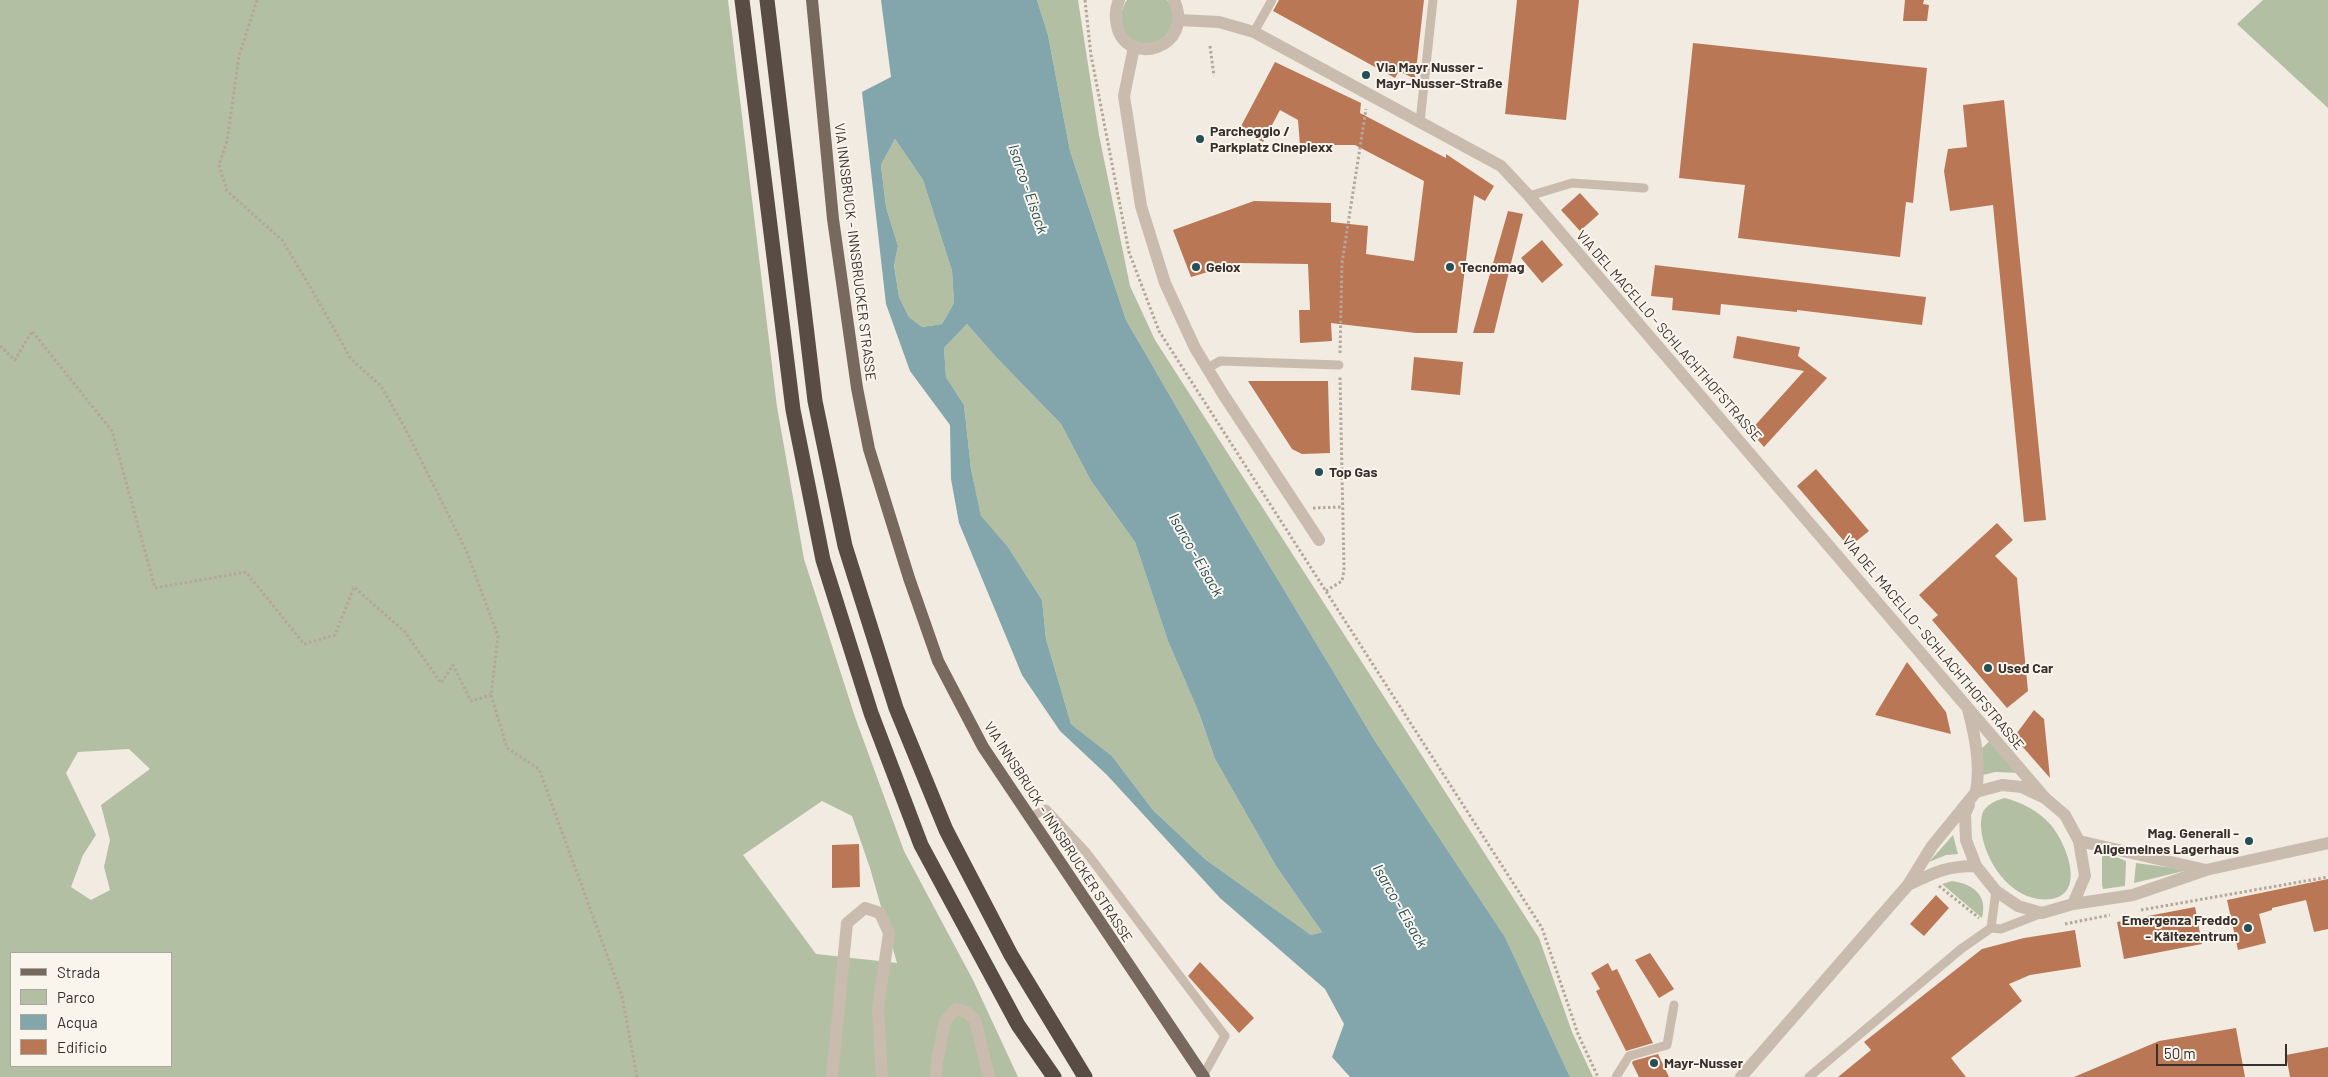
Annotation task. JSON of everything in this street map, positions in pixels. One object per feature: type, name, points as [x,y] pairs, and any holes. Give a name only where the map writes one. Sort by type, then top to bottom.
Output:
[{"type":"highway","points":[[742,0],[793,410],[823,560],[871,713],[920,845],[1018,1025],[1054,1077]]},
{"type":"highway","points":[[767,0],[815,401],[845,546],[896,708],[946,830],[1011,955],[1085,1077]]},
{"type":"main road","name":"VIA INNSBRUCK - INNSBRUCKER STRASSE","points":[[812,0],[844,307],[857,388],[870,449],[909,578],[938,661],[982,747],[1203,1077]]},
{"type":"street","points":[[1119,0],[1114,16],[1118,32],[1124,41],[1134,47],[1145,50],[1164,45],[1177,29],[1179,10],[1174,0]]},
{"type":"street","name":"VIA DEL MACELLO - SCHLACHTHOFSTRASSE","points":[[1179,20],[1220,22],[1254,32],[1501,166],[1529,196],[2045,798],[2065,815],[2079,841],[2085,876],[2073,904]]},
{"type":"street","points":[[1134,47],[1124,96],[1141,206],[1165,283],[1196,348],[1319,540]]},
{"type":"street","points":[[1967,706],[1976,742],[1979,777],[1976,792],[1965,814],[1966,840],[1976,866],[1996,890],[2018,906],[2042,913],[2073,904],[2132,895],[2206,870],[2328,843]]},
{"type":"street","name":"VIA DEL MACELLO - SCHLACHTHOFSTRASSE","points":[[1976,792],[2002,785],[2022,787],[2045,798]]},
{"type":"street","points":[[1741,1077],[1908,885],[1932,846],[1976,792]]},
{"type":"street","points":[[2079,841],[2206,870]]},
{"type":"street","points":[[1908,885],[1953,866],[1976,866]]},
{"type":"street","points":[[832,1077],[847,922],[865,908],[880,913],[889,933],[878,1008],[882,1077]]},
{"type":"street","points":[[936,1077],[937,1061],[945,1021],[956,1009],[967,1012],[975,1020],[989,1077]]},
{"type":"lane","points":[[1254,32],[1272,0]]},
{"type":"lane","points":[[1420,122],[1432,0]]},
{"type":"lane","points":[[1529,196],[1572,183],[1644,188]]},
{"type":"lane","points":[[1208,368],[1220,362],[1340,365]]},
{"type":"lane","points":[[1029,818],[1046,809],[1086,852],[1225,1036],[1203,1077]]},
{"type":"lane","points":[[1991,928],[1996,890]]},
{"type":"lane","points":[[1809,1077],[1961,949],[1991,928],[2001,929],[2042,913]]},
{"type":"lane","points":[[1616,1077],[1629,1056],[1666,1045],[1674,1005]]},
{"type":"path","points":[[257,0],[239,56],[227,141],[219,165],[227,191],[282,240],[351,359],[382,386],[466,550],[498,636],[491,694],[507,748],[539,769],[622,996],[637,1077]]},
{"type":"path","points":[[1210,46],[1214,76]]},
{"type":"path","points":[[1326,591],[1342,581],[1343,575],[1340,365],[1342,263],[1364,111],[1374,96]]},
{"type":"path","points":[[0,346],[15,360],[32,331],[112,430],[155,588],[246,572],[304,644],[335,635],[354,587],[405,632],[440,683],[453,665],[471,701],[491,694]]},
{"type":"path","points":[[1298,508],[1343,507]]},
{"type":"path","points":[[2135,911],[2328,877]]},
{"type":"path","points":[[1930,885],[1938,884],[1943,878]]},
{"type":"path","points":[[1938,884],[1984,920]]},
{"type":"path","points":[[2057,925],[2115,914]]},
{"type":"green space","points":[[0,0],[728,0],[777,407],[804,559],[855,717],[904,851],[973,980],[1018,1077],[0,1077]],"holes":[[[129,749],[150,769],[101,805],[110,840],[104,867],[110,890],[91,900],[71,887],[83,855],[96,835],[66,773],[78,752]],[[822,801],[852,816],[870,868],[897,963],[816,954],[743,855]]]},
{"type":"green space","points":[[1037,0],[1078,0],[1099,135],[1130,286],[1155,340],[1539,938],[1572,1032],[1593,1077],[1570,1077],[1505,937],[1375,741],[1242,520],[1126,320],[1070,151],[1048,35]]},
{"type":"green space","points":[[1127,0],[1167,0],[1172,10],[1172,23],[1168,32],[1161,39],[1152,43],[1142,43],[1133,40],[1126,33],[1122,22],[1122,10]]},
{"type":"green space","points":[[2263,0],[2328,0],[2328,108],[2237,24]]},
{"type":"green space","points":[[895,139],[923,180],[952,271],[954,303],[942,324],[922,327],[909,317],[899,297],[894,264],[898,246],[886,207],[881,165]]},
{"type":"green space","points":[[967,324],[995,356],[1061,424],[1091,481],[1135,542],[1168,641],[1199,713],[1215,759],[1276,866],[1322,932],[1311,935],[1205,859],[1153,810],[1112,756],[1071,724],[1046,639],[1042,600],[1008,547],[981,517],[971,469],[964,405],[946,377],[944,348]]},
{"type":"green space","points":[[1991,740],[2020,773],[1995,772],[1983,775],[1982,748]]},
{"type":"green space","points":[[2005,798],[2035,811],[2056,832],[2067,854],[2070,866],[2071,878],[2068,888],[2062,895],[2051,899],[2037,899],[2024,894],[2012,887],[1994,866],[1983,840],[1981,818],[1989,805]]},
{"type":"green space","points":[[1953,835],[1958,854],[1946,855],[1929,862]]},
{"type":"green space","points":[[2105,854],[2126,861],[2125,886],[2103,889],[2102,857]]},
{"type":"green space","points":[[2136,863],[2188,870],[2134,883]]},
{"type":"green space","points":[[1952,881],[1966,885],[1977,892],[1983,903],[1982,918],[1942,884]]},
{"type":"water","name":"Isarco - Eisack","points":[[881,0],[1037,0],[1048,35],[1070,151],[1126,320],[1242,520],[1375,741],[1505,937],[1570,1077],[1350,1077],[1332,1057],[1344,1024],[1325,989],[1220,898],[1107,775],[1060,731],[1022,675],[959,523],[951,479],[950,425],[910,371],[886,304],[862,92],[891,77]],"holes":[[[895,139],[923,180],[952,271],[954,303],[942,324],[922,327],[909,317],[899,297],[894,265],[898,246],[886,207],[881,165]],[[967,324],[995,356],[1061,424],[1091,481],[1135,542],[1168,641],[1199,713],[1215,759],[1276,866],[1322,932],[1311,935],[1205,859],[1153,810],[1112,756],[1071,724],[1046,639],[1042,600],[1008,547],[981,516],[971,469],[964,405],[946,377],[944,348]]]},
{"type":"building","points":[[1279,0],[1424,0],[1415,79],[1399,71],[1395,78],[1273,11]]},
{"type":"building","points":[[1517,0],[1579,0],[1566,120],[1505,114]]},
{"type":"building","points":[[1905,0],[1924,0],[1923,4],[1929,5],[1927,21],[1903,21]]},
{"type":"building","points":[[1693,43],[1927,68],[1913,203],[1906,202],[1900,257],[1738,238],[1745,185],[1679,178]]},
{"type":"building","points":[[1275,62],[1361,103],[1360,113],[1446,158],[1446,154],[1494,186],[1485,201],[1474,195],[1457,333],[1416,333],[1331,323],[1332,341],[1300,343],[1299,310],[1310,310],[1308,264],[1238,263],[1191,277],[1173,230],[1254,201],[1331,203],[1331,222],[1368,226],[1366,254],[1414,261],[1424,181],[1355,145],[1300,145],[1298,120],[1280,110],[1263,142],[1239,130]]},
{"type":"building","points":[[2004,100],[2046,520],[2024,522],[1993,205],[1950,211],[1944,171],[1948,149],[1967,147],[1963,105]]},
{"type":"building","points":[[1580,193],[1599,214],[1580,231],[1561,210]]},
{"type":"building","points":[[1508,211],[1523,214],[1494,333],[1473,333]]},
{"type":"building","points":[[1542,240],[1563,265],[1542,283],[1521,258]]},
{"type":"building","points":[[1655,265],[1926,297],[1922,325],[1797,310],[1797,312],[1721,304],[1720,315],[1672,310],[1673,298],[1651,296]]},
{"type":"building","points":[[1737,336],[1800,347],[1798,356],[1827,378],[1764,447],[1750,431],[1804,371],[1733,358]]},
{"type":"building","points":[[1414,357],[1463,362],[1460,395],[1411,390]]},
{"type":"building","points":[[1248,381],[1328,381],[1330,453],[1302,454],[1292,449]]},
{"type":"building","points":[[1816,469],[1869,531],[1849,547],[1797,486]]},
{"type":"building","points":[[1997,523],[2013,540],[1995,556],[2017,578],[2028,691],[2007,708],[1932,620],[1938,615],[1919,595]]},
{"type":"building","points":[[1907,662],[1946,712],[1951,734],[1875,715]]},
{"type":"building","points":[[2034,710],[2044,719],[2050,778],[2014,737]]},
{"type":"building","points":[[859,844],[860,887],[832,888],[832,845]]},
{"type":"building","points":[[2328,879],[2328,929],[2314,932],[2306,900],[2272,908],[2272,910],[2259,914],[2266,943],[2238,950],[2227,900]]},
{"type":"building","points":[[1936,895],[1949,908],[1924,936],[1910,924]]},
{"type":"building","points":[[2195,907],[2202,944],[2124,959],[2117,922]]},
{"type":"building","points":[[2075,930],[2081,967],[2030,975],[2009,984],[2022,1001],[1951,1058],[1966,1077],[1838,1077],[1871,1050],[1864,1042],[1982,949],[2024,938]]},
{"type":"building","points":[[1650,953],[1674,989],[1659,998],[1635,960]]},
{"type":"building","points":[[1200,962],[1254,1018],[1239,1033],[1188,976]]},
{"type":"building","points":[[1608,963],[1612,971],[1617,969],[1653,1043],[1626,1051],[1596,991],[1600,989],[1591,973]]},
{"type":"building","points":[[2236,1028],[2245,1077],[2074,1077],[2159,1041]]},
{"type":"building","points":[[2328,1047],[2328,1077],[2290,1077],[2286,1055]]},
{"type":"building","name":"Mayr-Nusser","points":[[1658,1054],[1669,1077],[1639,1077],[1632,1063],[1633,1061]]},
{"type":"place","name":"Via Mayr Nusser - Mayr-Nusser-Straße","points":[[1366,75]]},
{"type":"place","name":"Parcheggio / Parkplatz Cineplexx","points":[[1200,139]]},
{"type":"place","name":"Gelox","points":[[1196,267]]},
{"type":"place","name":"Tecnomag","points":[[1450,267]]},
{"type":"place","name":"Top Gas","points":[[1319,472]]},
{"type":"place","name":"Used Car","points":[[1988,668]]},
{"type":"place","name":"Mag. Generali - Allgemeines Lagerhaus","points":[[2249,841]]},
{"type":"place","name":"Emergenza Freddo - Kältezentrum","points":[[2248,928]]},
{"type":"place","name":"Mayr-Nusser","points":[[1654,1063]]}]
